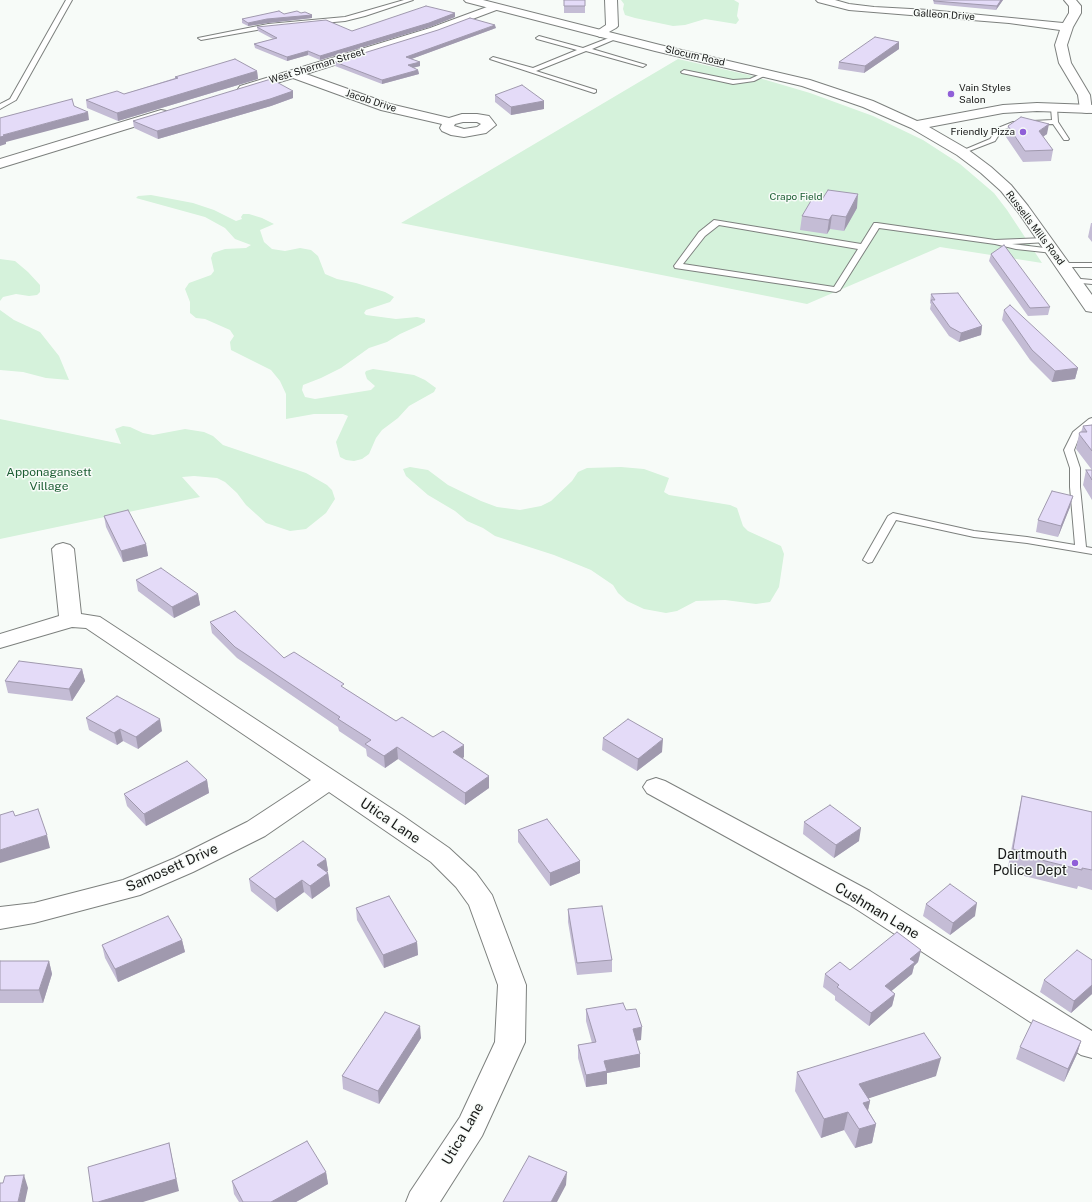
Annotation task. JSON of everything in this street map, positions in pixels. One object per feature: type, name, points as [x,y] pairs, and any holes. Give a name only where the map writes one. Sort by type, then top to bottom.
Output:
[{"type":"street","points":[[600,33],[612,26],[611,0]]},
{"type":"street","name":"Galleon Drive","points":[[822,0],[849,7],[1009,20],[1067,27]]},
{"type":"street","points":[[903,0],[904,12]]},
{"type":"street","points":[[930,110],[988,111],[1024,108],[1089,109],[1084,96],[1065,63],[1061,45],[1067,27],[1074,13],[1075,6],[1070,0]]},
{"type":"street","name":"Slocum Road","points":[[484,2],[600,33],[813,85],[868,104],[916,125]]},
{"type":"street","name":"West Sherman Street","points":[[234,92],[434,30],[484,2]]},
{"type":"street","name":"Jacob Drive","points":[[294,74],[386,107],[449,122]]},
{"type":"street","points":[[868,104],[912,109]]},
{"type":"street","points":[[0,164],[174,111]]},
{"type":"street","points":[[916,125],[988,111]]},
{"type":"street","points":[[962,152],[958,141],[962,127],[988,111]]},
{"type":"street","name":"Russells Mills Road","points":[[916,125],[962,152],[986,170],[1006,188],[1049,245],[1092,308]]},
{"type":"street","points":[[0,642],[71,620],[63,549]]},
{"type":"street","name":"Utica Lane","points":[[71,620],[92,622],[440,855],[466,880],[482,902],[512,985],[510,1042],[470,1126],[422,1202]]},
{"type":"street","name":"Samosett Drive","points":[[0,918],[34,913],[130,888],[184,865],[256,829],[328,780]]},
{"type":"street","name":"Cushman Lane","points":[[656,787],[860,898],[1092,1046]]},
{"type":"lane","points":[[0,108],[13,100],[69,0]]},
{"type":"lane","points":[[201,38],[268,26],[345,19],[363,15],[410,0]]},
{"type":"lane","points":[[594,91],[530,71],[616,37]]},
{"type":"lane","points":[[539,38],[643,65]]},
{"type":"lane","points":[[493,59],[534,70]]},
{"type":"lane","points":[[684,72],[733,82],[752,80],[767,73]]},
{"type":"lane","points":[[1054,108],[1055,122],[1066,139]]},
{"type":"lane","points":[[962,152],[993,140],[1000,129],[1014,124],[1055,122]]},
{"type":"lane","points":[[863,247],[717,222],[702,234],[678,266],[836,290],[877,225],[995,242],[1049,245]]},
{"type":"lane","points":[[995,242],[1016,247],[1049,245]]},
{"type":"lane","points":[[1063,265],[1092,264]]},
{"type":"lane","points":[[1073,280],[1092,282]]},
{"type":"lane","points":[[1081,549],[1075,487],[1075,468],[1068,450],[1076,434],[1092,421]]},
{"type":"lane","points":[[868,560],[894,516],[974,534],[1092,551]]},
{"type":"green space","points":[[621,0],[734,0],[739,3],[737,16],[739,20],[736,24],[705,19],[685,25],[673,26],[625,15],[623,9],[624,4]]},
{"type":"green space","name":"Crapo Field","points":[[678,59],[749,75],[810,93],[873,116],[923,140],[960,164],[994,193],[1042,263],[940,247],[807,304],[401,223]]},
{"type":"green space","points":[[151,195],[193,203],[214,210],[236,221],[242,219],[241,217],[243,214],[249,214],[262,218],[274,224],[260,230],[264,242],[272,249],[285,251],[300,248],[311,250],[318,256],[325,274],[337,279],[385,292],[394,297],[390,302],[366,310],[364,313],[366,315],[396,319],[417,317],[425,319],[425,322],[420,325],[387,342],[369,348],[341,368],[303,385],[302,390],[305,397],[315,399],[371,390],[375,386],[367,379],[365,373],[366,371],[373,369],[414,375],[425,380],[436,388],[434,392],[409,406],[398,418],[382,430],[376,438],[369,454],[362,459],[354,461],[346,460],[340,457],[336,442],[348,416],[343,414],[314,414],[286,419],[286,394],[280,381],[271,370],[231,350],[230,342],[234,336],[230,330],[205,319],[196,318],[190,313],[190,302],[185,289],[189,283],[211,275],[214,271],[211,258],[213,253],[225,249],[246,248],[251,245],[235,239],[225,228],[205,217],[136,198],[138,196]]},
{"type":"green space","points":[[0,259],[15,261],[40,285],[40,292],[37,295],[29,296],[16,294],[3,297],[0,301]]},
{"type":"green space","points":[[0,310],[14,320],[40,332],[59,356],[69,380],[46,378],[23,372],[0,370]]},
{"type":"green space","name":"Apponagansett Village","points":[[0,419],[121,444],[115,429],[123,426],[153,435],[185,429],[204,432],[213,436],[223,445],[306,473],[327,485],[332,490],[335,499],[326,513],[306,529],[290,531],[266,523],[246,505],[237,493],[225,482],[217,478],[194,476],[182,477],[200,497],[0,539]]},
{"type":"green space","points":[[410,467],[428,470],[448,485],[481,501],[497,507],[520,510],[541,506],[551,501],[572,481],[578,472],[587,468],[621,467],[644,469],[669,478],[664,492],[669,495],[730,505],[737,508],[743,526],[748,531],[781,546],[784,554],[779,587],[770,602],[756,604],[725,600],[696,601],[677,611],[666,613],[644,609],[627,601],[618,593],[613,585],[591,570],[554,555],[495,536],[483,528],[467,521],[455,511],[428,495],[406,476],[403,469]]},
{"type":"building","points":[[564,0],[585,0],[585,6],[564,6]]},
{"type":"building","points":[[934,0],[1001,0],[997,6]]},
{"type":"building","points":[[426,6],[455,13],[429,23],[320,56],[308,51],[287,57],[254,44],[277,38],[257,27],[326,20],[352,31]]},
{"type":"building","points":[[279,11],[284,14],[297,11],[312,15],[267,19],[248,23],[242,19]]},
{"type":"building","points":[[470,18],[495,25],[406,57],[420,62],[408,65],[418,70],[382,80],[335,62],[438,30]]},
{"type":"building","points":[[875,37],[899,42],[865,66],[839,62]]},
{"type":"building","points":[[235,59],[257,71],[117,113],[86,100],[117,91],[124,94]]},
{"type":"building","points":[[271,79],[293,91],[157,131],[133,121]]},
{"type":"building","points":[[522,85],[544,101],[511,107],[495,95]]},
{"type":"building","points":[[72,99],[74,106],[88,112],[0,137],[0,118]]},
{"type":"building","points":[[1021,117],[1049,124],[1039,131],[1053,150],[1025,151],[1008,126]]},
{"type":"building","points":[[828,190],[858,194],[846,217],[832,215],[829,220],[802,216],[812,199],[821,201]]},
{"type":"building","points":[[1004,245],[1050,307],[1030,308],[991,254]]},
{"type":"building","points":[[958,293],[982,326],[961,333],[950,327],[931,300],[935,300],[931,294]]},
{"type":"building","points":[[1010,305],[1078,368],[1055,371],[1032,350],[1004,310]]},
{"type":"building","points":[[1092,425],[1092,451],[1079,434],[1080,432],[1087,432],[1083,426]]},
{"type":"building","points":[[1086,470],[1092,470],[1092,480]]},
{"type":"building","points":[[1052,491],[1073,496],[1061,526],[1038,520]]},
{"type":"building","points":[[128,510],[146,544],[121,551],[104,516]]},
{"type":"building","points":[[161,568],[198,594],[172,607],[136,580]]},
{"type":"building","points":[[235,611],[284,658],[294,652],[344,684],[341,686],[396,721],[402,717],[433,737],[443,731],[464,745],[453,752],[489,776],[465,793],[397,747],[384,756],[365,744],[371,740],[338,719],[340,717],[235,647],[210,622]]},
{"type":"building","points":[[19,661],[82,669],[69,689],[5,681]]},
{"type":"building","points":[[117,696],[160,719],[136,737],[120,729],[114,733],[86,718]]},
{"type":"building","points":[[628,719],[663,739],[638,759],[603,738]]},
{"type":"building","points":[[187,761],[207,780],[144,814],[124,794]]},
{"type":"building","points":[[1022,796],[1092,812],[1092,870],[1082,868],[1082,870],[1029,857],[1030,853],[1013,849]]},
{"type":"building","points":[[830,805],[861,828],[836,845],[804,822]]},
{"type":"building","points":[[38,809],[47,835],[0,850],[0,815],[13,811],[15,816]]},
{"type":"building","points":[[547,819],[580,861],[550,873],[518,830]]},
{"type":"building","points":[[303,841],[326,859],[317,865],[328,873],[310,886],[302,880],[275,899],[249,879]]},
{"type":"building","points":[[950,884],[977,903],[953,923],[926,904]]},
{"type":"building","points":[[389,896],[417,942],[383,955],[356,908]]},
{"type":"building","points":[[602,906],[612,960],[577,963],[568,909]]},
{"type":"building","points":[[168,916],[182,940],[115,969],[102,945]]},
{"type":"building","points":[[897,932],[921,950],[910,959],[915,962],[885,986],[895,994],[871,1013],[837,987],[839,985],[825,974],[840,962],[850,970]]},
{"type":"building","points":[[1077,950],[1092,960],[1092,985],[1074,1001],[1044,980]]},
{"type":"building","points":[[0,961],[49,961],[39,990],[0,990]]},
{"type":"building","points":[[623,1003],[626,1010],[636,1009],[642,1027],[633,1029],[640,1054],[604,1061],[607,1071],[586,1075],[578,1045],[596,1042],[586,1009]]},
{"type":"building","points":[[385,1012],[420,1026],[378,1091],[342,1076]]},
{"type":"building","points":[[1033,1020],[1081,1041],[1068,1069],[1020,1047]]},
{"type":"building","points":[[924,1033],[941,1058],[859,1084],[870,1101],[863,1103],[876,1124],[859,1129],[848,1112],[824,1119],[797,1072]]},
{"type":"building","points":[[307,1141],[326,1172],[271,1202],[243,1202],[232,1181]]},
{"type":"building","points":[[169,1143],[176,1179],[98,1202],[93,1202],[88,1167]]},
{"type":"building","points":[[529,1156],[567,1172],[551,1202],[503,1202]]},
{"type":"building","points":[[24,1175],[18,1202],[0,1202],[0,1183],[3,1183],[5,1176]]},
{"type":"place","name":"Vain Styles Salon","points":[[951,94]]},
{"type":"place","name":"Friendly Pizza","points":[[1023,132]]},
{"type":"place","name":"Dartmouth Police Dept","points":[[1075,863]]}]
